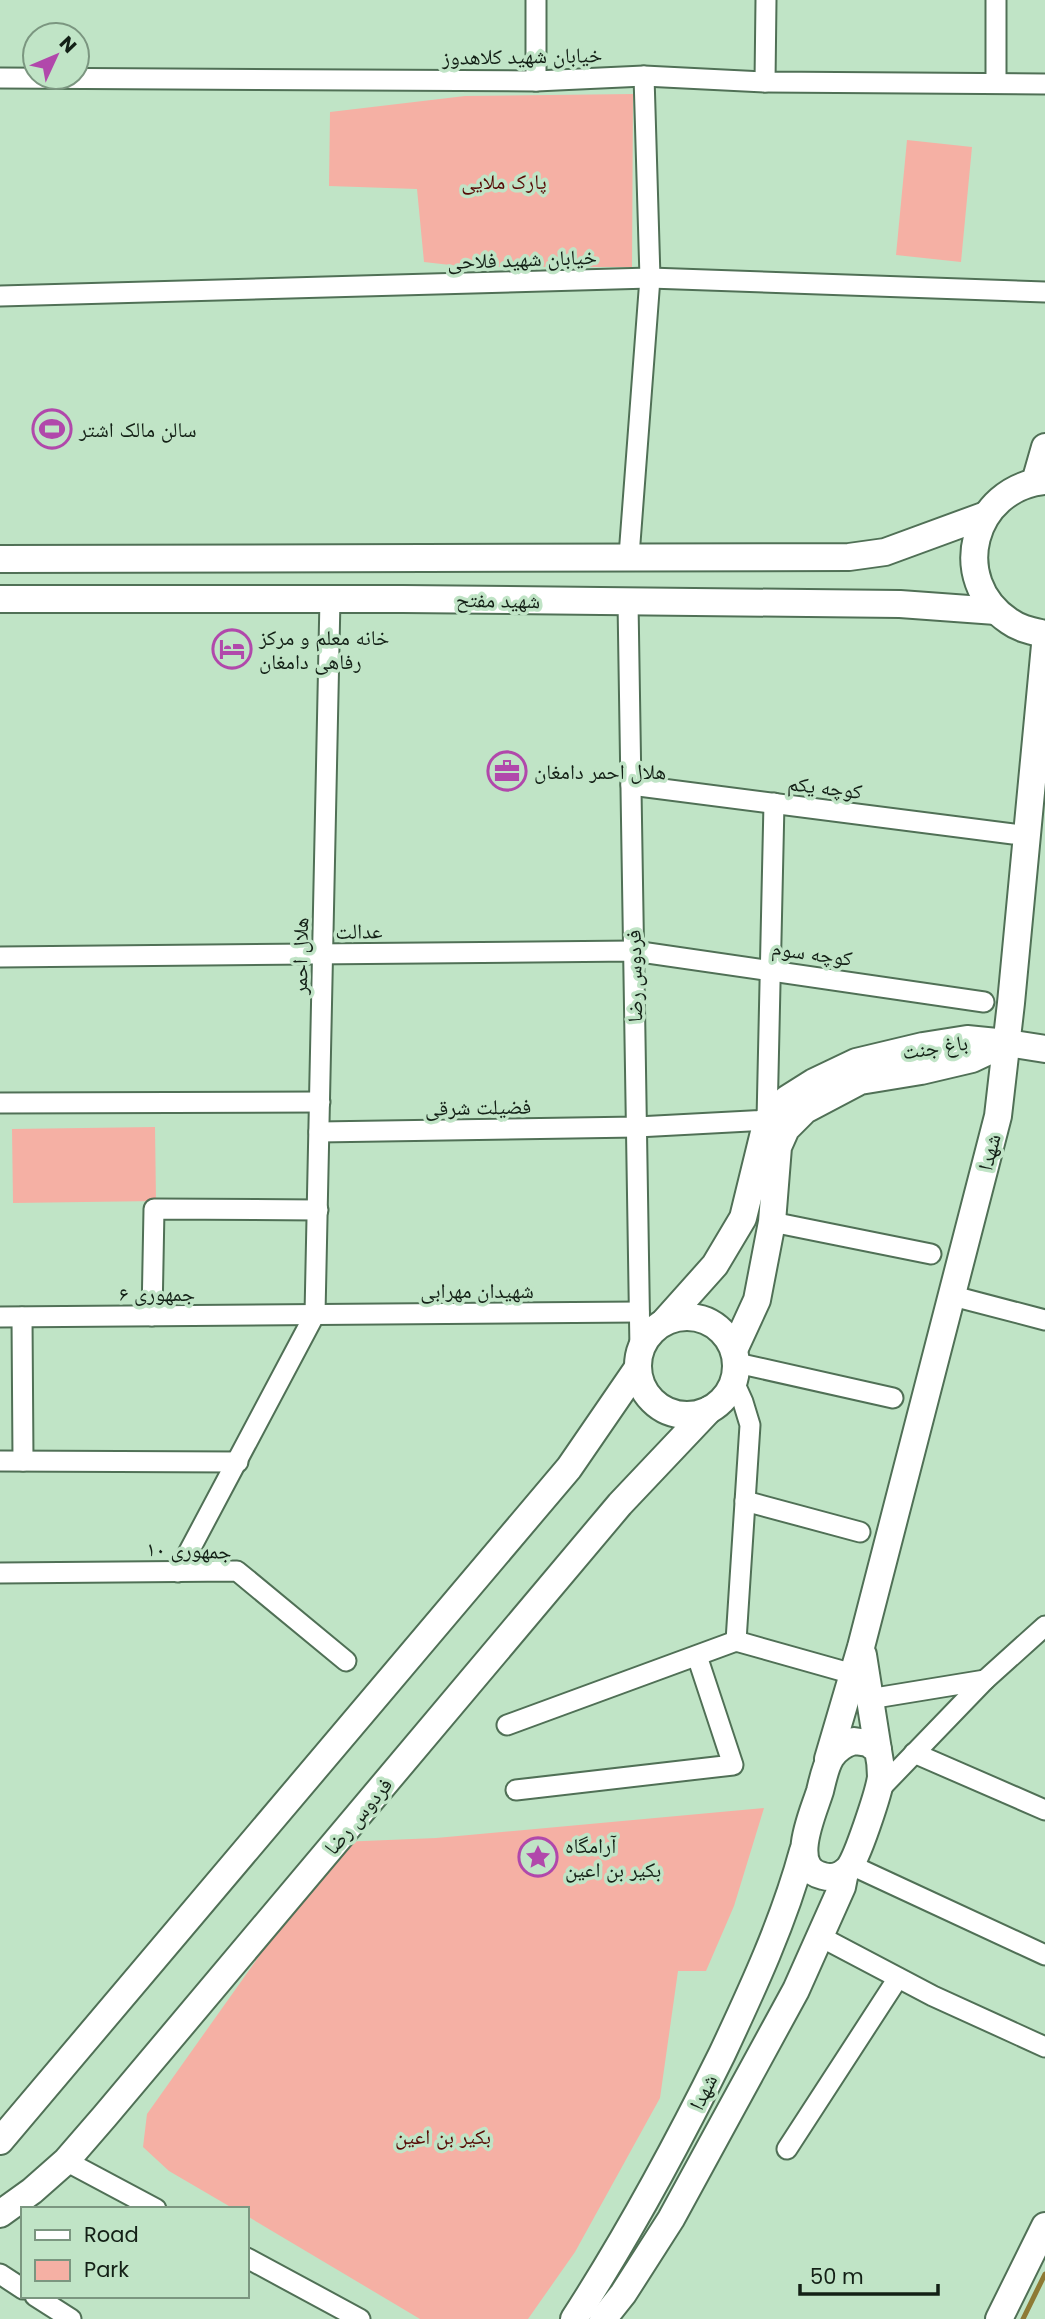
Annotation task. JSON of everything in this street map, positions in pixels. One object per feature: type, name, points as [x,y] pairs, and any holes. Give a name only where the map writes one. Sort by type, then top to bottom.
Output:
[{"type":"street","points":[[536,0],[536,81]]},
{"type":"street","points":[[765,82],[766,0]]},
{"type":"street","points":[[996,0],[996,83]]},
{"type":"street","points":[[629,556],[650,278],[644,76]]},
{"type":"street","name":"خیابان شهید کلاهدوز","points":[[0,78],[536,81],[644,76],[765,82],[1045,83]]},
{"type":"street","name":"خیابان شهید فلاحی","points":[[0,296],[650,278],[1045,292]]},
{"type":"street","points":[[1045,447],[1040,481],[1016,489],[999,500],[986,515],[977,534],[974,555],[976,575],[984,595],[996,611],[1011,623],[1045,634]]},
{"type":"street","name":"شهید مفتح","points":[[0,559],[868,556],[905,546],[986,515]]},
{"type":"street","name":"شهید مفتح","points":[[0,599],[900,604],[996,611]]},
{"type":"street","name":"هلال احمر","points":[[315,1314],[330,599]]},
{"type":"street","name":"فردوس رضا","points":[[628,601],[639,1359]]},
{"type":"street","name":"شهدا","points":[[574,2319],[618,2250],[694,2110],[748,2000],[803,1851],[861,1647],[998,1116],[1045,645]]},
{"type":"street","name":"کوچه یکم","points":[[631,785],[1013,834]]},
{"type":"street","points":[[0,2141],[569,1468],[639,1359],[650,1333],[665,1321],[715,1265],[743,1218],[767,1120],[774,803]]},
{"type":"street","name":"عدالت","points":[[0,957],[634,951]]},
{"type":"street","name":"کوچه سوم","points":[[634,951],[984,1002]]},
{"type":"street","name":"باغ جنت","points":[[767,1120],[814,1082],[856,1062],[923,1045],[967,1039],[1007,1042]]},
{"type":"street","points":[[1007,1042],[1045,1049]]},
{"type":"street","name":"باغ جنت","points":[[735,1365],[757,1300],[772,1222],[778,1147],[786,1129],[805,1110],[860,1081],[972,1059],[1007,1042]]},
{"type":"street","points":[[0,1103],[320,1102]]},
{"type":"street","name":"فضیلت شرقی","points":[[319,1132],[636,1127],[767,1120]]},
{"type":"street","points":[[152,1316],[153,1209],[318,1210]]},
{"type":"street","points":[[772,1222],[931,1254]]},
{"type":"street","points":[[953,1296],[1045,1320]]},
{"type":"street","name":"شهیدان مهرابی","points":[[315,1314],[639,1312]]},
{"type":"street","points":[[178,1572],[315,1314]]},
{"type":"street","name":"جمهوری ۶","points":[[0,1317],[315,1314]]},
{"type":"street","points":[[665,1321],[681,1316],[698,1317],[714,1324],[726,1335],[750,1425],[736,1641]]},
{"type":"street","points":[[22,1317],[23,1461]]},
{"type":"street","points":[[639,1359],[643,1388],[654,1403],[671,1413],[690,1415],[709,1410],[724,1399],[735,1365]]},
{"type":"street","points":[[735,1365],[893,1398]]},
{"type":"street","name":"فردوس رضا","points":[[0,2214],[32,2191],[66,2161],[620,1504],[709,1410]]},
{"type":"street","points":[[0,1461],[238,1462]]},
{"type":"street","points":[[745,1501],[860,1532]]},
{"type":"street","name":"جمهوری ۱۰","points":[[0,1573],[237,1571],[346,1661]]},
{"type":"street","points":[[878,1791],[985,1680],[1045,1626]]},
{"type":"street","points":[[507,1725],[736,1641],[853,1674]]},
{"type":"street","name":"شهدا","points":[[603,2319],[671,2219],[785,2011],[842,1887],[878,1791],[881,1776],[861,1647]]},
{"type":"street","points":[[516,1790],[733,1765],[696,1656]]},
{"type":"street","points":[[869,1699],[985,1680]]},
{"type":"street","points":[[828,1759],[840,1748],[854,1741],[867,1743],[878,1750]]},
{"type":"street","points":[[914,1753],[1045,1810]]},
{"type":"street","points":[[803,1851],[808,1867],[814,1873],[830,1877],[848,1868],[1045,1955]]},
{"type":"street","points":[[821,1937],[933,1996],[1045,2047]]},
{"type":"street","points":[[788,2149],[898,1978]]},
{"type":"street","points":[[66,2161],[152,2207]]},
{"type":"street","points":[[999,2319],[1045,2226]]},
{"type":"street","points":[[248,2259],[360,2319]]},
{"type":"street","points":[[0,2274],[21,2288]]},
{"type":"street","points":[[38,2298],[71,2319]]},
{"type":"green space","name":"پارک ملایی","points":[[633,94],[632,267],[468,267],[424,262],[417,189],[329,186],[330,112],[465,96]]},
{"type":"green space","points":[[907,140],[972,147],[961,262],[896,255]]},
{"type":"green space","points":[[155,1127],[156,1201],[13,1203],[12,1129]]},
{"type":"green space","name":"بکیر بن اعین","points":[[764,1808],[734,1906],[706,1971],[678,1971],[660,2098],[575,2252],[528,2319],[420,2319],[248,2217],[248,2207],[231,2207],[169,2171],[143,2147],[147,2114],[340,1842],[436,1838]]},
{"type":"waterway","points":[[1023,2319],[1045,2274]]},
{"type":"place","name":"سالن مالک اشتر","points":[[52,429]]},
{"type":"place","name":"خانه معلم و مرکز رفاهی دامغان","points":[[232,649]]},
{"type":"place","name":"هلال احمر دامغان","points":[[507,771]]},
{"type":"place","name":"آرامگاه بکیر بن اعین","points":[[538,1857]]}]
